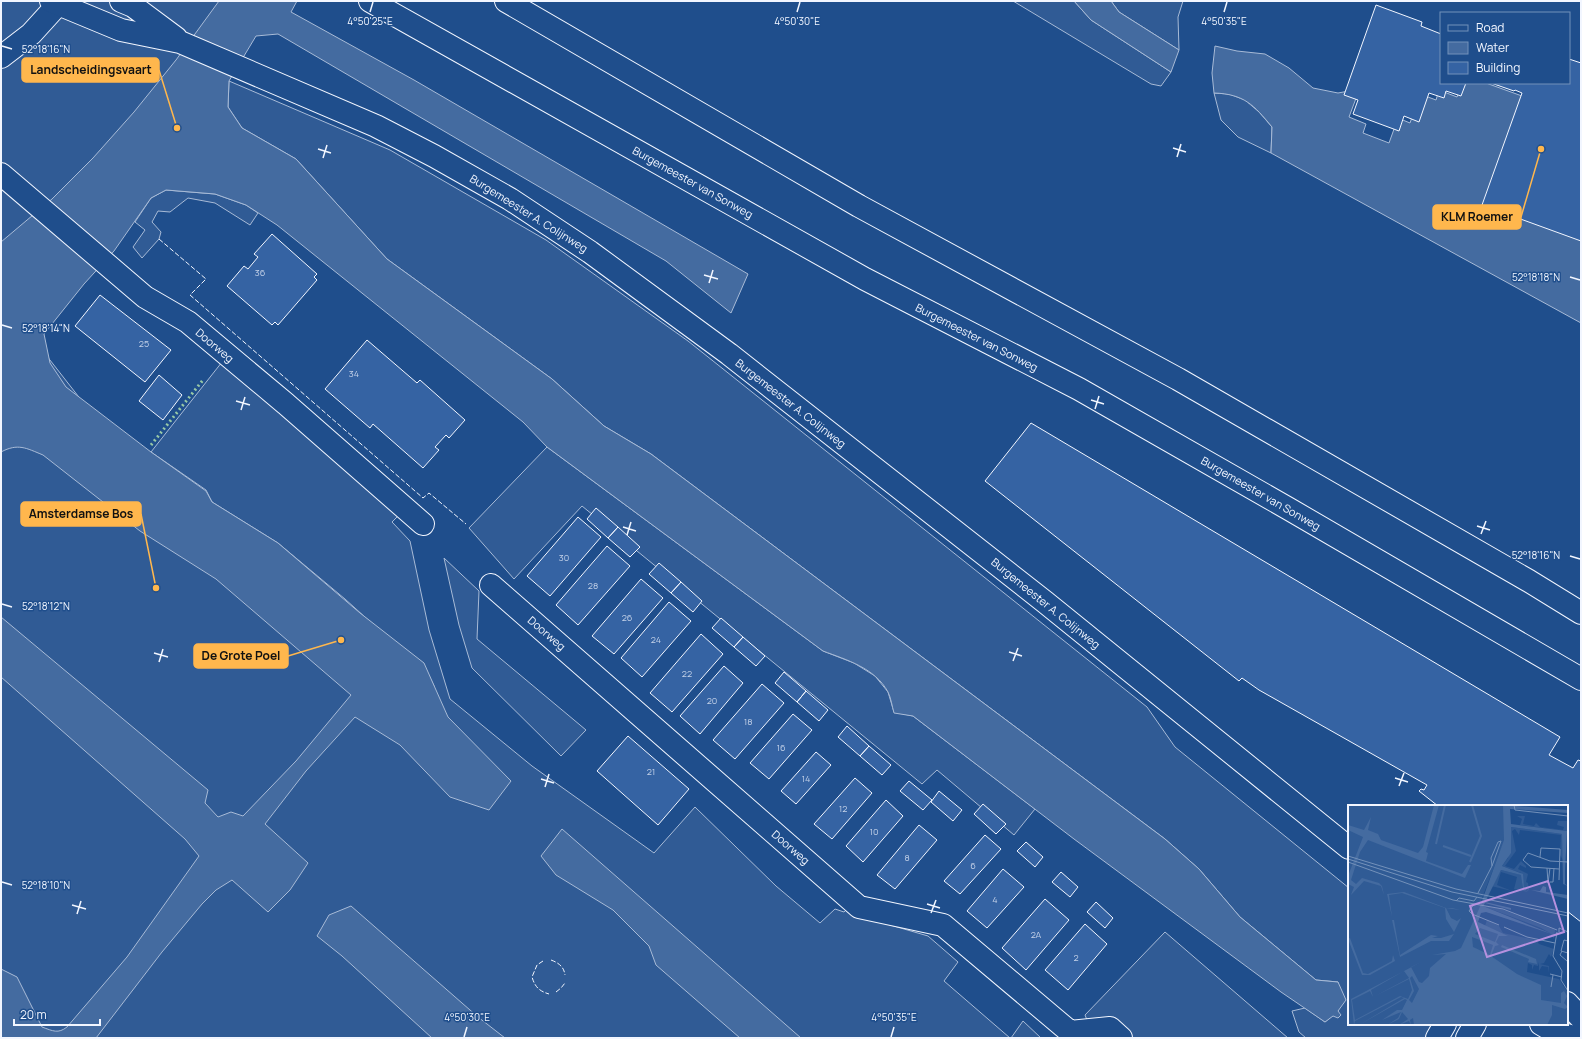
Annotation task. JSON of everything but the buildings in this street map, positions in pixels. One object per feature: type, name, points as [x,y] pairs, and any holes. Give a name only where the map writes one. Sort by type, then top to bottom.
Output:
[{"type":"main road","name":"Burgemeester A. Colijnweg","points":[[120,1],[133,6],[180,42]]},
{"type":"main road","name":"Burgemeester van Sonweg","points":[[370,1],[865,279],[1079,389],[1290,508],[1581,679]]},
{"type":"main road","points":[[506,1],[859,206],[1178,379],[1522,577],[1581,613]]},
{"type":"main road","name":"Burgemeester A. Colijnweg","points":[[57,2],[121,30],[180,42],[376,126],[434,156],[510,199],[590,252],[729,354],[1045,602],[1348,847]]},
{"type":"main road","points":[[1,57],[31,34],[57,2]]},
{"type":"main road","name":"Doorweg","points":[[4,177],[145,297],[188,322],[286,404],[423,524]]},
{"type":"main road","name":"Doorweg","points":[[492,585],[859,907],[944,925],[1070,1032],[1110,1028],[1121,1038]]},
{"type":"main road","points":[[1568,1004],[1581,1018]]},
{"type":"main road","points":[[1437,1038],[1444,1025]]},
{"type":"main road","points":[[1467,1038],[1475,1025]]},
{"type":"main road","points":[[1543,1025],[1551,1030],[1576,1038]]},
{"type":"shaded area","points":[[1,1],[224,1],[101,173],[39,346],[89,410],[434,686],[428,674],[345,599],[278,543],[212,502],[206,490],[151,452],[222,362],[398,516],[392,522],[410,541],[429,630],[450,699],[532,766],[654,853],[695,807],[776,886],[820,923],[835,909],[844,912],[849,907],[856,915],[928,936],[958,962],[944,981],[1010,1038],[1,1038]]},
{"type":"shaded area","points":[[1013,1],[1074,1],[1091,20],[1171,72],[1161,86],[1151,84]]},
{"type":"shaded area","points":[[1111,1],[1183,1],[1178,17],[1179,50],[1119,12]]},
{"type":"shaded area","points":[[229,81],[390,150],[546,240],[688,341],[1147,707],[1175,747],[1348,887],[1348,1025],[1432,1025],[1425,1038],[1306,1038],[1299,1032],[1292,1011],[1305,1008],[1325,1022],[1338,1011],[1338,982],[1316,980],[1240,917],[1199,869],[1165,839],[651,454],[604,426],[552,379],[387,259],[296,159],[242,128],[228,107]]},
{"type":"shaded area","points":[[1214,93],[1229,94],[1245,100],[1259,112],[1272,127],[1271,153],[1238,137],[1221,120]]},
{"type":"shaded area","points":[[166,190],[215,194],[246,205],[258,213],[250,225],[215,203],[188,198],[170,212],[158,211],[152,222],[161,232],[159,239],[142,258],[133,247],[145,230],[135,222],[151,198]]},
{"type":"shaded area","points":[[547,447],[823,651],[854,663],[875,676],[888,692],[894,712],[913,716],[1035,809],[1014,835],[937,770],[922,784],[582,506],[514,579],[469,528]]},
{"type":"shaded area","points":[[444,558],[479,591],[477,639],[586,730],[561,756],[472,668],[459,625]]},
{"type":"shaded area","points":[[1165,932],[1288,1038],[1094,1038],[1085,1015]]},
{"type":"shaded area","points":[[1023,1021],[1041,1038],[1011,1038]]},
{"type":"water","points":[[219,1],[297,1],[291,12],[414,80],[748,274],[731,313],[666,261],[278,34],[256,36],[229,81],[228,107],[242,128],[296,159],[387,259],[552,379],[604,426],[651,454],[1165,839],[1199,869],[1240,917],[1316,980],[1338,982],[1346,1000],[1338,1011],[1341,1015],[1338,1018],[1333,1016],[1325,1022],[1281,992],[1074,839],[913,716],[894,713],[888,692],[876,677],[860,666],[823,651],[547,447],[523,422],[277,225],[246,205],[215,194],[166,190],[151,198],[114,251],[84,284],[44,334],[50,363],[66,387],[151,452],[206,491],[212,502],[278,543],[360,613],[424,663],[448,717],[511,781],[489,810],[450,797],[400,745],[355,717],[306,771],[265,824],[308,863],[290,890],[268,912],[232,880],[216,890],[202,904],[162,952],[96,1038],[1,1038],[1,969],[17,977],[42,1027],[49,1030],[61,1031],[67,1027],[127,957],[199,856],[185,839],[1,677],[1,617],[208,790],[205,803],[218,817],[231,812],[243,816],[296,761],[351,695],[216,579],[140,531],[43,455],[17,447],[1,452],[1,242],[52,199],[93,158],[134,112],[176,60]]},
{"type":"water","points":[[1074,1],[1111,1],[1119,12],[1179,50],[1171,72],[1091,20]]},
{"type":"water","points":[[1215,46],[1237,51],[1265,54],[1289,68],[1313,88],[1338,93],[1349,91],[1358,93],[1349,117],[1366,124],[1363,133],[1389,143],[1398,118],[1410,123],[1420,94],[1436,100],[1439,90],[1457,97],[1462,84],[1489,84],[1522,96],[1581,237],[1581,323],[1271,153],[1272,127],[1248,102],[1241,98],[1214,93],[1212,73]]},
{"type":"water","points":[[562,829],[801,1038],[740,1038],[656,965],[649,946],[613,910],[556,875],[541,856]]},
{"type":"water","points":[[351,906],[478,1017],[505,1038],[432,1038],[342,956],[317,936],[329,915]]},
{"type":"hedge","points":[[151,445],[203,380]]},
{"type":"fence","points":[[159,239],[206,279],[190,295],[423,498],[429,493],[466,524]]},
{"type":"fence","points":[[551,960],[561,966],[565,975]]},
{"type":"fence","points":[[543,961],[537,965],[532,977],[538,988],[549,994]]},
{"type":"fence","points":[[556,992],[565,983]]},
{"type":"place","name":"Landscheidingsvaart","points":[[177,128]]},
{"type":"place","name":"KLM Roemer","points":[[1541,149]]},
{"type":"place","name":"Amsterdamse Bos","points":[[156,588]]},
{"type":"place","name":"De Grote Poel","points":[[341,640]]}]
